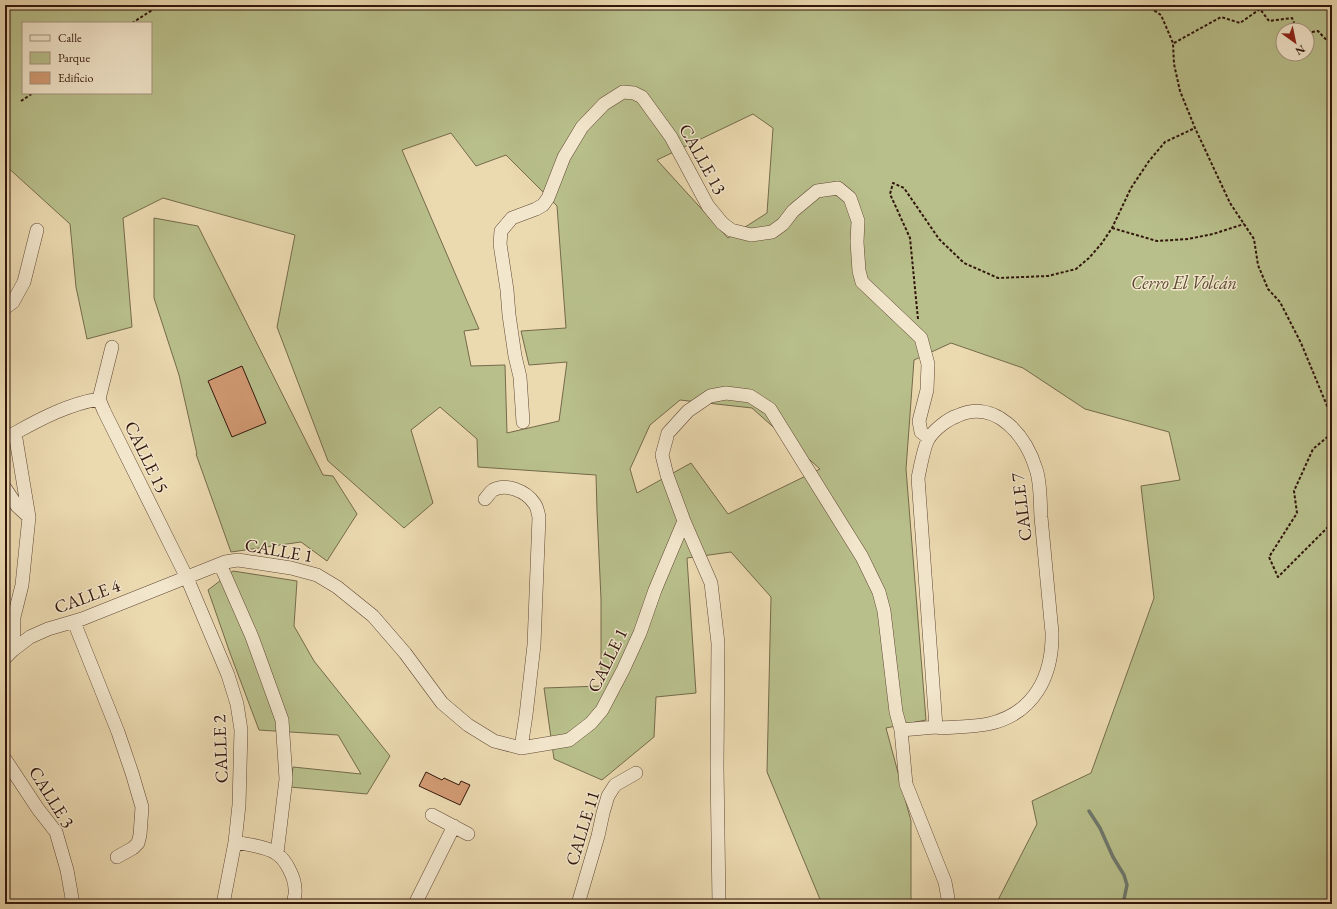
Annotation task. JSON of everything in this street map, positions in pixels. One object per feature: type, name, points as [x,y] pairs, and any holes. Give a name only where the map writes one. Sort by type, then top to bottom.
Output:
[{"type":"street","name":"CALLE 13","points":[[523,422],[520,377],[515,356],[500,244],[501,231],[512,218],[543,205],[548,198],[564,157],[582,127],[604,104],[623,92],[634,93],[642,97],[671,137],[708,206],[722,223],[731,230],[751,235],[772,232],[783,224],[793,211],[817,191],[838,188],[850,198],[858,220],[857,242],[859,271],[862,282],[921,338]]},
{"type":"street","points":[[5,308],[13,302],[24,282],[37,230]]},
{"type":"street","points":[[921,338],[928,364],[928,377],[927,390],[919,421],[921,432],[929,438]]},
{"type":"street","points":[[9,654],[14,616],[22,585],[29,517],[10,434],[80,402],[99,399],[105,369],[112,347]]},
{"type":"street","points":[[719,904],[717,767],[718,643],[711,583],[684,521],[667,475],[662,455],[668,433],[688,411],[710,396],[726,393],[750,396],[770,409],[862,557],[879,592],[884,611],[896,712],[901,730],[906,784],[945,882],[948,904]]},
{"type":"street","name":"CALLE 15","points":[[99,399],[187,578]]},
{"type":"street","name":"CALLE 7","points":[[901,730],[987,724],[1002,720],[1030,703],[1045,677],[1052,649],[1052,632],[1037,471],[1025,443],[1014,429],[1002,418],[989,413],[973,411],[949,419],[929,438],[918,478],[936,727]]},
{"type":"street","points":[[485,499],[491,490],[503,486],[516,490],[528,495],[535,503],[539,517],[534,644],[521,748]]},
{"type":"street","points":[[5,488],[17,506],[29,517]]},
{"type":"street","name":"CALLE 1","points":[[187,578],[220,564],[238,560],[292,568],[317,575],[337,587],[372,616],[405,653],[442,703],[468,725],[494,741],[521,748],[568,740],[591,723],[602,710],[640,633],[655,590],[684,521]]},
{"type":"street","points":[[220,564],[252,638],[282,720],[286,780],[277,853]]},
{"type":"street","name":"CALLE 4","points":[[9,654],[36,634],[74,622],[187,578]]},
{"type":"street","name":"CALLE 2","points":[[187,578],[228,675],[237,704],[242,730],[239,805],[235,842],[223,904]]},
{"type":"street","points":[[74,622],[118,732],[142,806],[138,843],[133,848],[117,857]]},
{"type":"street","name":"CALLE 3","points":[[5,759],[38,809],[56,832],[67,870],[73,904]]},
{"type":"street","name":"CALLE 11","points":[[578,904],[608,796],[615,785],[636,773]]},
{"type":"street","points":[[432,815],[468,834]]},
{"type":"street","points":[[415,904],[454,826]]},
{"type":"street","points":[[235,842],[249,844],[277,853],[290,871],[295,889],[293,904]]},
{"type":"path","points":[[134,22],[160,5]]},
{"type":"path","points":[[1146,5],[1161,15],[1173,43],[1174,64],[1180,91],[1195,128],[1230,203],[1254,239],[1258,265],[1268,289],[1280,302],[1301,343],[1330,413],[1331,434],[1313,449],[1294,491],[1297,513],[1269,557],[1278,577],[1332,524]]},
{"type":"path","points":[[1173,43],[1221,17],[1240,22],[1260,9],[1269,21],[1292,18],[1294,22]]},
{"type":"path","points":[[1315,32],[1318,31],[1332,46]]},
{"type":"path","points":[[21,101],[32,94]]},
{"type":"path","points":[[921,338],[915,295],[910,238],[890,194],[893,183],[904,188],[939,239],[964,264],[998,278],[1048,276],[1076,269],[1102,243],[1112,228],[1131,188],[1165,142],[1195,128]]},
{"type":"path","points":[[1112,228],[1157,241],[1188,239],[1213,234],[1244,224]]},
{"type":"green space","name":"Cerro El Volcán","points":[[5,5],[1332,5],[1332,904],[999,904],[997,902],[1037,824],[1032,801],[1091,773],[1154,598],[1141,486],[1180,480],[1169,432],[1085,409],[1023,368],[951,343],[914,360],[906,469],[926,720],[886,728],[911,821],[911,904],[822,904],[767,772],[771,597],[731,552],[687,558],[696,693],[656,697],[654,737],[602,780],[554,759],[544,688],[601,686],[601,599],[596,475],[478,467],[477,439],[440,407],[411,430],[433,503],[404,528],[328,461],[277,327],[295,235],[163,198],[123,218],[132,327],[87,339],[76,287],[70,224],[5,165]],"holes":[[[753,114],[773,128],[767,213],[728,238],[657,160]],[[451,133],[476,166],[506,155],[557,206],[566,328],[521,331],[529,365],[567,362],[559,421],[507,433],[505,365],[471,366],[464,331],[479,329],[402,150]],[[680,400],[752,408],[820,469],[728,514],[691,463],[637,493],[630,469],[650,425]]]},
{"type":"green space","points":[[154,218],[198,226],[323,475],[333,476],[357,514],[327,561],[301,542],[231,552],[196,454],[179,375],[154,298]]},
{"type":"green space","points":[[233,571],[297,581],[294,626],[314,661],[390,756],[367,794],[290,787],[293,767],[361,774],[338,735],[259,730],[208,590]]},
{"type":"building","points":[[242,366],[266,423],[232,437],[208,381]]},
{"type":"building","points":[[426,772],[442,780],[444,778],[459,785],[461,781],[470,785],[460,805],[419,786]]},
{"type":"waterway","points":[[1089,811],[1100,828],[1113,857],[1124,875],[1127,885],[1123,904]]}]
